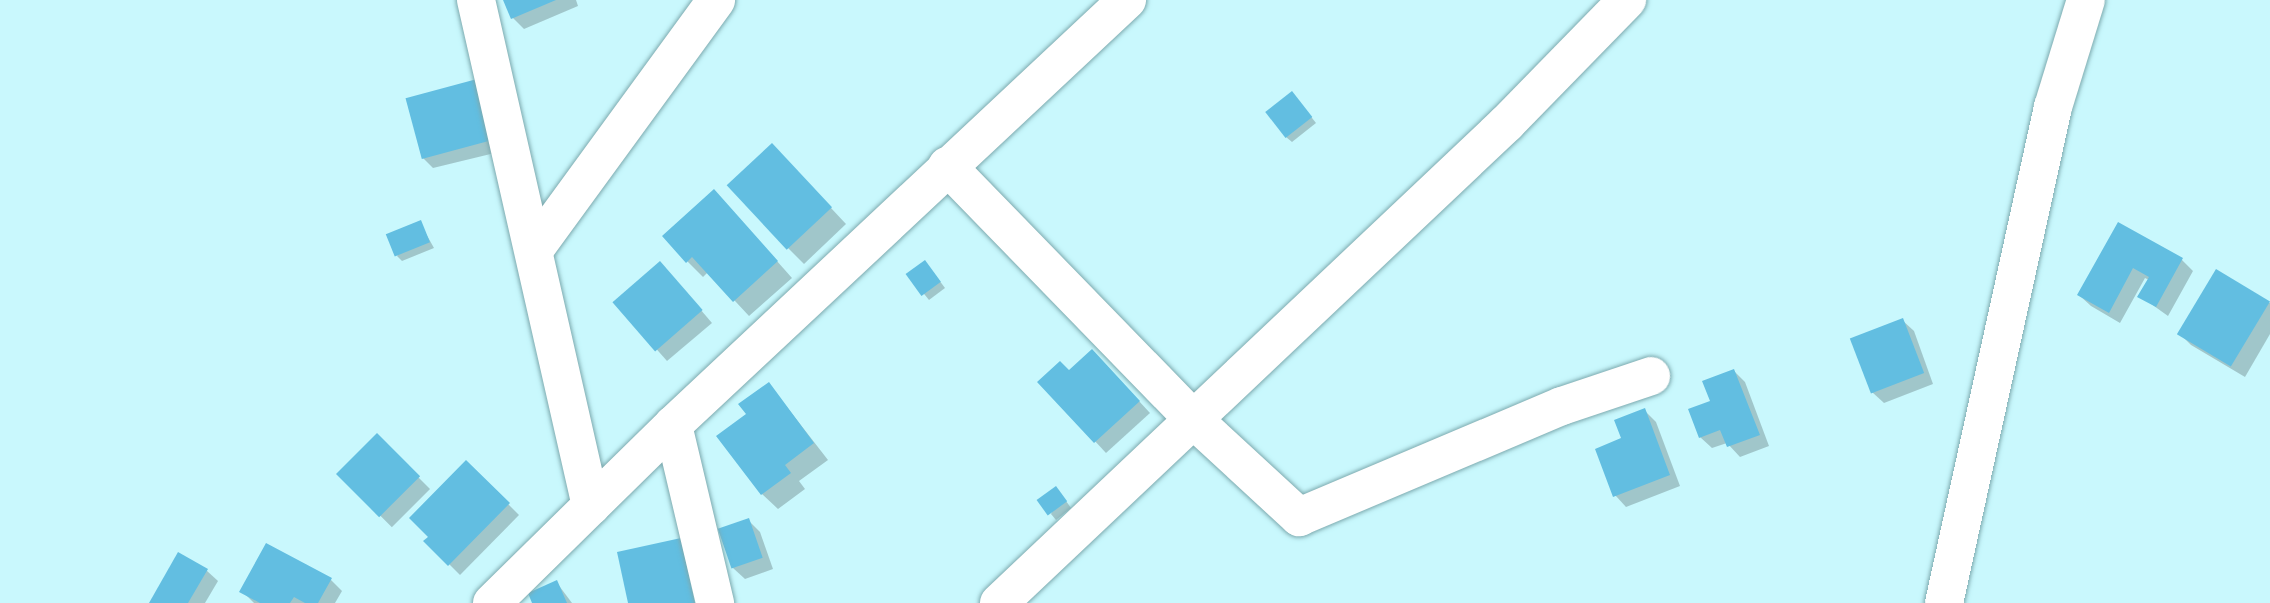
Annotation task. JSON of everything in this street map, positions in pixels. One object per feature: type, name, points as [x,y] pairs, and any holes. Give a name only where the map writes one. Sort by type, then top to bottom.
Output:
[{"type":"street","points":[[476,0],[591,506]]},
{"type":"street","points":[[534,250],[716,0]]},
{"type":"street","points":[[492,603],[673,425],[1127,0]]},
{"type":"street","points":[[999,603],[1507,123],[1627,0]]},
{"type":"street","points":[[1944,603],[2053,107],[2086,0]]},
{"type":"street","points":[[947,166],[1195,421],[1299,517],[1562,406],[1651,376]]},
{"type":"street","points":[[673,425],[715,603]]},
{"type":"building","points":[[503,0],[556,0],[511,19]]},
{"type":"building","points":[[477,79],[493,140],[422,159],[406,98]]},
{"type":"building","points":[[1292,91],[1312,117],[1286,138],[1265,112]]},
{"type":"building","points":[[772,143],[832,207],[787,250],[727,185]]},
{"type":"building","points":[[714,189],[778,261],[733,302],[692,257],[686,263],[662,236]]},
{"type":"building","points":[[421,220],[430,242],[395,256],[386,234]]},
{"type":"building","points":[[2118,222],[2183,258],[2156,307],[2137,297],[2149,277],[2133,268],[2109,313],[2077,295]]},
{"type":"building","points":[[925,260],[941,282],[921,296],[906,274]]},
{"type":"building","points":[[660,261],[703,310],[655,351],[612,302]]},
{"type":"building","points":[[2216,269],[2270,301],[2231,367],[2177,334]]},
{"type":"building","points":[[1903,318],[1924,373],[1871,394],[1850,338]]},
{"type":"building","points":[[1092,349],[1140,401],[1094,443],[1037,382],[1060,361],[1069,370]]},
{"type":"building","points":[[1734,369],[1760,435],[1727,447],[1720,430],[1699,438],[1688,409],[1710,401],[1702,381]]},
{"type":"building","points":[[769,382],[814,443],[785,465],[791,473],[761,495],[716,436],[746,414],[738,404]]},
{"type":"building","points":[[1645,408],[1670,475],[1613,497],[1595,449],[1621,438],[1614,420]]},
{"type":"building","points":[[377,433],[420,476],[379,517],[336,474]]},
{"type":"building","points":[[466,460],[510,503],[448,566],[423,541],[428,537],[409,518]]},
{"type":"building","points":[[1056,486],[1067,501],[1048,515],[1037,500]]},
{"type":"building","points":[[749,518],[763,558],[731,568],[718,529]]},
{"type":"building","points":[[681,538],[695,603],[628,603],[617,552]]},
{"type":"building","points":[[266,543],[332,578],[318,603],[305,603],[294,597],[290,603],[260,603],[239,592]]},
{"type":"building","points":[[178,552],[208,569],[188,603],[149,603]]},
{"type":"building","points":[[557,580],[567,603],[532,603],[528,593]]}]
